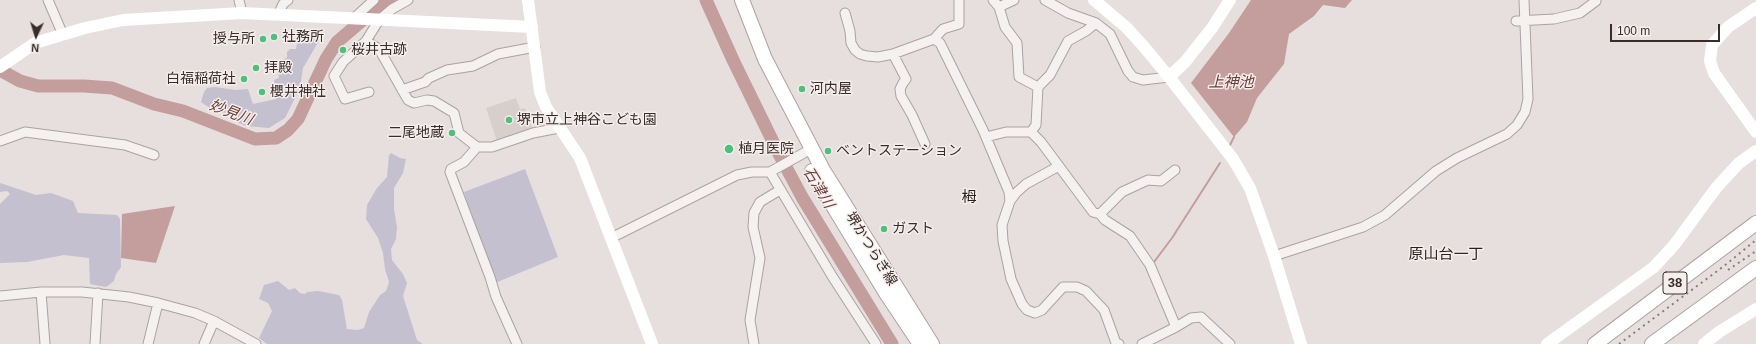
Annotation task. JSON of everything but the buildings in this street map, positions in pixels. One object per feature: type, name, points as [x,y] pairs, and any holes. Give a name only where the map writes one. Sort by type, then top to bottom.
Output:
[{"type":"main road","name":"堺かつらぎ線","points":[[731,0],[758,64],[803,154],[830,201],[920,344]]},
{"type":"main road","name":"堺かつらぎ線","points":[[742,0],[803,154],[851,216],[932,344]]},
{"type":"main road","name":"38","points":[[1597,342],[1756,223]]},
{"type":"main road","name":"38","points":[[1652,344],[1756,268]]},
{"type":"main road","points":[[1663,344],[1700,309]]},
{"type":"street","points":[[48,0],[63,35]]},
{"type":"street","points":[[239,0],[242,13]]},
{"type":"street","points":[[278,15],[283,4],[288,0]]},
{"type":"street","points":[[355,18],[374,0]]},
{"type":"street","points":[[369,92],[345,99],[334,76],[343,62],[366,41],[378,20],[392,9],[408,0]]},
{"type":"street","points":[[528,0],[540,92],[546,106],[559,128],[580,158],[652,344]]},
{"type":"street","points":[[845,13],[850,31],[851,43],[855,50],[860,54],[878,57],[893,54],[934,39],[943,29],[959,24],[959,0]]},
{"type":"street","points":[[1014,0],[996,3],[1005,27],[1017,43],[1017,72],[1019,77],[1038,87]]},
{"type":"street","points":[[1045,0],[1068,13],[1096,23],[1110,34],[1128,71],[1133,77],[1143,80],[1169,77],[1185,62],[1212,28],[1230,0]]},
{"type":"street","points":[[1094,0],[1127,28],[1169,77],[1233,159],[1250,188],[1274,256],[1301,344]]},
{"type":"street","points":[[1274,256],[1363,227],[1385,215],[1436,171],[1457,158],[1507,134],[1517,125],[1526,112],[1528,99],[1524,0]]},
{"type":"street","points":[[1516,21],[1554,18],[1580,13],[1596,1]]},
{"type":"street","points":[[1756,8],[1728,27],[1712,45],[1710,61],[1714,73],[1756,132]]},
{"type":"street","points":[[3,66],[35,43],[85,28],[123,20],[242,13],[532,27]]},
{"type":"street","points":[[1031,132],[1036,125],[1038,87],[1050,75],[1068,41],[1086,31],[1096,23]]},
{"type":"street","points":[[934,39],[940,43],[986,137],[1009,192],[1010,201]]},
{"type":"street","points":[[366,41],[379,49],[408,100],[414,103],[427,100],[434,101],[454,113],[459,133],[477,147],[492,147],[533,133],[559,128]]},
{"type":"street","points":[[402,90],[425,82],[429,78],[447,70],[473,66],[498,54],[534,47]]},
{"type":"street","points":[[893,54],[906,79],[900,89],[901,96],[912,115],[925,144]]},
{"type":"street","points":[[0,141],[25,132],[125,145],[154,156]]},
{"type":"street","points":[[986,137],[1006,132],[1031,132],[1041,142],[1093,212],[1100,214],[1105,220],[1130,236],[1146,260],[1176,327]]},
{"type":"street","points":[[477,147],[464,162],[451,169],[450,172],[490,276],[496,297],[517,344]]},
{"type":"street","points":[[1547,344],[1654,267],[1674,244],[1716,188],[1739,163],[1756,151]]},
{"type":"street","points":[[611,238],[737,175],[752,172],[772,171],[803,154]]},
{"type":"street","points":[[1059,166],[1026,184],[1010,201],[1002,225],[1003,241],[1011,279],[1022,304],[1027,310],[1035,312],[1042,310],[1063,287],[1077,287],[1086,291],[1104,310],[1116,343],[1119,344]]},
{"type":"street","points":[[1100,214],[1122,192],[1148,180],[1161,181],[1175,170]]},
{"type":"street","points":[[772,171],[780,190],[876,344]]},
{"type":"street","points":[[754,344],[750,320],[760,258],[753,227],[754,213],[760,202],[780,190]]},
{"type":"street","points":[[41,292],[45,344]]},
{"type":"street","points":[[0,296],[41,292],[98,294],[129,297],[195,313],[214,321],[256,344]]},
{"type":"street","points":[[95,344],[98,294]]},
{"type":"street","points":[[148,344],[158,303]]},
{"type":"street","points":[[1704,344],[1719,332],[1756,309]]},
{"type":"street","points":[[1142,344],[1191,318],[1201,317],[1230,344]]},
{"type":"street","points":[[204,344],[214,321]]},
{"type":"shaded area","points":[[316,31],[322,32],[323,34],[303,68],[300,88],[285,118],[269,128],[246,126],[237,122],[230,114],[213,110],[201,102],[207,88],[215,87],[236,90],[248,89],[253,104],[276,99],[274,80],[279,78],[277,61],[287,58],[287,52],[290,49],[296,49],[297,43],[313,38]]},
{"type":"shaded area","name":"堺市立上神谷こども園","points":[[516,98],[520,109],[525,108],[533,130],[498,144],[486,108]]},
{"type":"shaded area","points":[[391,153],[400,158],[406,159],[403,173],[394,188],[394,209],[397,227],[396,239],[391,249],[392,260],[403,274],[407,283],[403,296],[417,340],[423,344],[267,344],[259,338],[272,311],[268,303],[259,299],[264,285],[278,281],[289,290],[295,288],[300,293],[305,294],[307,292],[318,291],[339,295],[342,300],[347,329],[358,330],[364,328],[369,312],[380,295],[386,291],[389,282],[385,269],[383,253],[378,238],[366,219],[367,205],[377,188],[387,177],[389,155]]},
{"type":"shaded area","points":[[525,169],[558,257],[495,283],[464,192]]},
{"type":"shaded area","points":[[0,183],[36,195],[51,193],[73,201],[78,213],[117,215],[120,219],[121,267],[116,274],[114,281],[106,287],[90,284],[89,258],[64,255],[27,262],[0,263],[0,204],[10,194],[7,191],[0,192]]},
{"type":"water","name":"上神池","points":[[1251,0],[1352,0],[1345,8],[1323,5],[1314,16],[1289,34],[1284,64],[1257,98],[1247,122],[1234,137],[1191,83],[1229,33]]},
{"type":"water","points":[[175,206],[156,263],[121,258],[122,214]]},
{"type":"waterway","name":"妙見川","points":[[0,70],[20,81],[38,86],[84,86],[112,88],[154,104],[183,111],[255,139],[276,138],[288,130],[298,119],[326,59],[337,42],[372,12],[389,0]]},
{"type":"waterway","name":"石津川","points":[[706,0],[733,60],[802,197],[892,344]]},
{"type":"waterway","points":[[1230,145],[1234,137]]},
{"type":"waterway","points":[[1154,262],[1172,238],[1220,163]]},
{"type":"railway","points":[[1619,344],[1724,266],[1756,240]]},
{"type":"railway","points":[[1728,270],[1756,251]]},
{"type":"place","name":"社務所","points":[[274,37]]},
{"type":"place","name":"授与所","points":[[263,39]]},
{"type":"place","name":"桜井古跡","points":[[343,50]]},
{"type":"place","name":"拝殿","points":[[256,68]]},
{"type":"place","name":"白福稲荷社","points":[[244,79]]},
{"type":"place","name":"河内屋","points":[[802,89]]},
{"type":"place","name":"櫻井神社","points":[[262,92]]},
{"type":"place","name":"堺市立上神谷こども園","points":[[509,120]]},
{"type":"place","name":"二尾地蔵","points":[[452,133]]},
{"type":"place","name":"植月医院","points":[[729,149]]},
{"type":"place","name":"ベントステーション","points":[[828,151]]},
{"type":"place","name":"ガスト","points":[[884,229]]},
{"type":"district","name":"栂","points":[[969,198]]},
{"type":"district","name":"原山台一丁","points":[[1446,255]]}]
